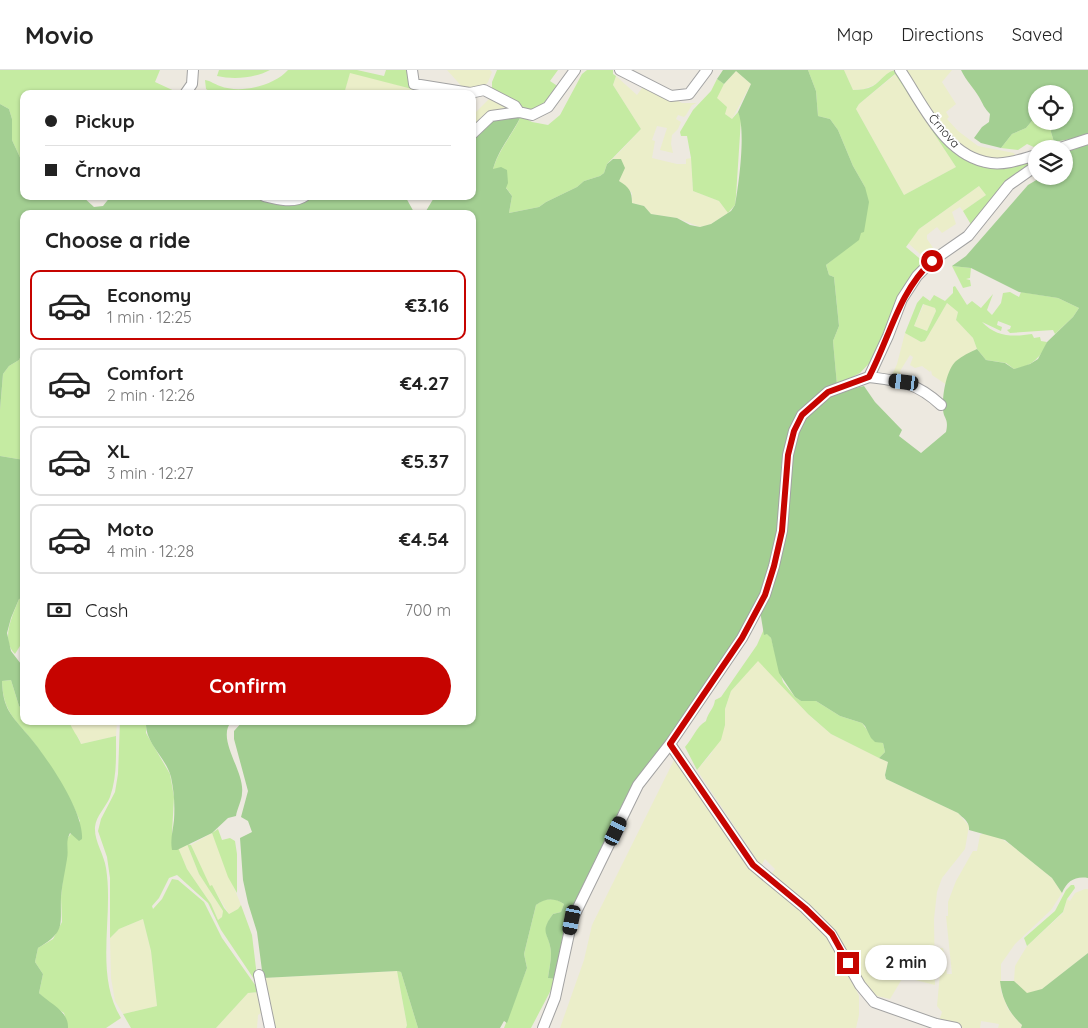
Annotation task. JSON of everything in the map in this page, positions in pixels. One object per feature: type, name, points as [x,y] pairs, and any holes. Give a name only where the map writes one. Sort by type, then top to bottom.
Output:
[{"type":"street","points":[[188,90],[192,84],[193,70]]},
{"type":"street","points":[[412,70],[411,75],[414,84],[451,90]]},
{"type":"street","points":[[476,130],[491,116],[519,112],[532,115],[539,113],[548,106],[574,70]]},
{"type":"street","points":[[620,70],[671,96],[689,94],[707,70]]},
{"type":"street","name":"Črnova","points":[[900,70],[930,117],[952,144],[962,152],[980,161],[993,163],[1016,161],[1028,157]]},
{"type":"street","points":[[476,92],[484,90],[515,106],[519,112]]},
{"type":"street","points":[[1073,144],[1088,139]]},
{"type":"street","points":[[869,377],[888,336],[902,299],[916,276],[932,261],[968,236],[1009,185],[1028,172]]},
{"type":"street","points":[[543,1028],[555,998],[572,920],[638,785],[670,744],[742,638],[765,595],[782,531],[788,455],[794,431],[802,415],[828,392],[869,377],[904,382],[931,396],[941,405]]},
{"type":"street","points":[[670,744],[753,865],[805,908],[832,934],[860,985],[874,1002],[936,1024],[956,1028]]},
{"type":"street","points":[[259,975],[270,1028]]},
{"type":"green space","points":[[0,70],[160,70],[155,82],[172,90],[20,90],[20,157],[12,140],[12,119],[9,109],[0,104]]},
{"type":"green space","points":[[219,70],[270,70],[258,75],[237,78],[217,76]]},
{"type":"green space","points":[[288,70],[357,70],[384,76],[386,70],[409,70],[417,87],[416,90],[350,73],[345,90],[208,90],[205,80],[228,88],[247,89],[266,84],[282,76]]},
{"type":"green space","points":[[447,70],[490,70],[492,72],[484,87],[465,90]]},
{"type":"green space","points":[[497,70],[558,70],[550,81],[559,87],[544,108],[525,111],[492,91],[492,82]]},
{"type":"green space","points":[[587,70],[613,70],[613,74],[616,76],[613,85],[641,129],[607,164],[604,173],[600,176],[584,181],[577,187],[539,207],[509,213],[512,196],[493,169],[502,148],[521,116],[532,122],[548,125],[560,115],[582,74]]},
{"type":"green space","points":[[723,70],[808,70],[816,91],[818,116],[830,119],[838,130],[853,166],[865,187],[869,202],[864,232],[861,233],[859,240],[826,265],[829,275],[834,277],[839,326],[833,341],[837,385],[812,399],[800,412],[788,436],[781,467],[780,521],[773,558],[762,591],[739,634],[624,801],[570,912],[564,929],[555,979],[548,978],[551,953],[546,926],[553,914],[561,912],[564,904],[550,900],[536,905],[524,954],[527,968],[507,1023],[504,1021],[500,1028],[418,1028],[401,972],[397,971],[263,978],[257,932],[243,880],[240,838],[252,832],[248,821],[241,817],[248,791],[234,739],[234,731],[239,725],[476,725],[476,210],[427,210],[433,200],[476,200],[476,136],[493,118],[521,116],[493,169],[501,167],[507,170],[508,183],[506,188],[512,196],[509,213],[539,207],[577,187],[584,181],[600,176],[604,173],[607,164],[613,159],[621,159],[625,168],[619,181],[629,190],[632,203],[644,206],[651,214],[677,218],[690,225],[700,227],[711,224],[731,211],[735,205],[742,144],[738,112],[751,84],[736,71],[724,84],[717,79]]},
{"type":"green space","points":[[808,70],[844,70],[853,90],[873,86],[893,70],[897,70],[969,160],[1028,158],[1028,170],[973,228],[963,211],[986,195],[979,186],[919,229],[906,247],[925,263],[876,356],[860,373],[837,385],[833,341],[839,326],[834,277],[829,275],[826,265],[841,253],[865,187],[853,166],[838,130],[830,119],[818,116],[816,91]],"holes":[[[895,74],[956,167],[904,195],[856,109],[859,104]]]},
{"type":"green space","points":[[844,70],[892,70],[874,85],[864,89],[853,90]]},
{"type":"green space","points":[[905,70],[952,70],[942,82],[956,104],[946,112],[949,117],[947,119],[958,131],[978,146],[1014,153],[1016,157],[993,160],[969,152],[954,141],[930,111]]},
{"type":"green space","points":[[961,70],[1088,70],[1088,136],[1053,140],[1051,132],[1051,130],[1073,130],[1073,85],[1028,85],[1028,126],[1012,134],[1001,148],[981,143],[974,138],[982,127],[989,122],[990,114]]},
{"type":"green space","points":[[736,71],[751,84],[732,119],[725,114],[716,98],[724,84]]},
{"type":"green space","points":[[350,72],[416,90],[345,90]]},
{"type":"green space","points":[[896,74],[956,167],[904,195],[856,109],[859,104]]},
{"type":"green space","points":[[616,76],[637,95],[645,84],[682,103],[697,103],[692,105],[684,117],[678,115],[676,119],[681,122],[678,129],[672,135],[673,153],[660,150],[667,128],[657,126],[652,140],[655,141],[652,158],[677,164],[686,164],[686,159],[691,158],[693,191],[719,201],[728,213],[711,224],[700,227],[677,218],[651,214],[644,206],[632,203],[632,193],[619,181],[621,160],[613,159],[641,129],[613,85]]},
{"type":"green space","points":[[717,79],[724,84],[717,98],[727,107],[725,114],[732,119],[738,112],[741,119],[735,205],[728,213],[719,201],[693,191],[691,158],[687,136],[681,136],[680,132],[693,110],[711,91]]},
{"type":"green space","points":[[492,96],[516,109],[495,111],[481,119],[476,125],[476,112]]},
{"type":"green space","points":[[0,104],[9,109],[12,119],[12,140],[20,157],[20,200],[86,200],[94,207],[103,206],[108,200],[265,200],[290,202],[302,200],[407,200],[413,210],[20,210],[20,358],[9,366],[3,374],[0,410]]},
{"type":"green space","points":[[1028,126],[1028,130],[1051,130],[1053,140],[1028,140],[1028,144],[1018,150],[1001,148],[1012,134]]},
{"type":"green space","points":[[1088,144],[1088,878],[1072,880],[1066,885],[1062,893],[1052,878],[1005,840],[969,830],[967,822],[958,813],[886,779],[888,762],[879,758],[885,752],[883,743],[875,742],[862,723],[840,716],[816,701],[801,701],[795,697],[779,673],[771,638],[767,634],[764,635],[760,611],[777,574],[784,540],[793,441],[803,419],[823,399],[838,392],[864,386],[875,402],[902,430],[899,436],[921,453],[946,432],[947,422],[943,410],[943,398],[947,377],[956,361],[977,349],[986,360],[1005,363],[1014,369],[1030,364],[1038,359],[1047,342],[1073,317],[1079,308],[1058,298],[1019,292],[971,268],[952,266],[966,256],[1028,185],[1073,185],[1073,150]]},
{"type":"green space","points":[[979,186],[986,195],[963,211],[960,207],[952,212],[956,224],[942,233],[937,227],[927,235],[927,239],[936,252],[929,256],[923,252],[920,254],[908,243],[919,229]]},
{"type":"green space","points":[[952,266],[971,268],[970,278],[966,279],[970,280],[971,286],[963,288]]},
{"type":"green space","points":[[955,286],[967,305],[972,301],[981,308],[993,294],[987,310],[992,315],[1001,303],[1003,293],[1010,292],[1019,297],[1021,292],[1058,298],[1079,308],[1073,317],[1055,334],[1053,330],[1010,333],[1007,330],[1011,326],[998,321],[997,325],[1002,327],[1001,331],[982,322],[993,331],[1005,335],[1032,334],[1034,338],[1040,337],[1041,341],[1047,342],[1039,357],[1031,364],[1014,369],[1006,363],[986,360],[977,349],[973,338],[956,320],[958,312],[947,303],[925,341],[921,342],[905,333],[917,303],[923,296],[930,301],[934,295],[945,301],[953,293],[953,287]],"holes":[[[923,304],[935,308],[936,311],[927,331],[914,326]]]},
{"type":"green space","points":[[947,303],[958,312],[956,320],[973,338],[977,349],[969,353],[950,371],[947,385],[932,375],[931,370],[930,372],[922,366],[915,368],[910,365],[913,357],[910,355],[900,371],[902,380],[889,382],[897,364],[905,333],[921,342],[925,341]]},
{"type":"green space","points":[[924,304],[935,308],[936,311],[927,331],[914,326]]},
{"type":"green space","points":[[20,358],[20,459],[0,456],[0,410],[3,374],[9,366]]},
{"type":"green space","points":[[0,456],[20,459],[20,599],[11,618],[7,633],[11,651],[20,663],[20,707],[11,680],[2,681],[4,698],[9,711],[36,744],[71,799],[81,827],[82,839],[79,841],[70,833],[61,897],[60,927],[53,937],[38,948],[35,962],[43,974],[39,993],[62,1012],[68,1028],[0,1028]]},
{"type":"green space","points":[[19,599],[20,646],[15,654],[8,641],[8,634],[11,619]]},
{"type":"green space","points":[[764,629],[771,638],[783,682],[795,697],[801,701],[816,701],[840,716],[862,723],[875,741],[883,743],[885,752],[879,758],[831,734],[808,714],[758,661],[731,691],[725,709],[725,725],[721,740],[697,770],[685,747],[697,729],[706,721],[715,700],[721,697],[757,645]]},
{"type":"green space","points":[[758,660],[808,714],[831,734],[888,762],[886,779],[958,813],[969,826],[965,849],[942,878],[937,892],[934,919],[935,985],[911,979],[902,979],[890,999],[873,995],[865,987],[853,965],[770,876],[775,869],[765,859],[761,866],[697,770],[711,754],[725,725],[725,709],[731,691]]},
{"type":"green space","points":[[11,680],[20,707],[20,725],[71,725],[81,744],[116,736],[114,782],[110,797],[97,819],[95,827],[96,837],[105,863],[108,886],[106,964],[108,983],[113,1001],[121,1018],[106,1028],[68,1028],[64,1013],[50,1004],[39,993],[43,974],[35,962],[38,948],[53,939],[62,922],[61,897],[67,839],[80,821],[54,772],[8,709],[2,681]]},
{"type":"green space","points":[[70,725],[117,725],[116,736],[81,744],[79,738],[73,732]]},
{"type":"green space","points":[[120,725],[146,725],[146,733],[170,774],[174,797],[172,833],[187,869],[211,904],[218,920],[222,917],[223,911],[199,874],[187,844],[191,845],[210,886],[212,885],[229,914],[241,905],[252,935],[258,985],[221,930],[208,903],[177,875],[169,878],[159,898],[152,906],[153,909],[162,899],[172,879],[178,880],[204,902],[222,938],[260,992],[248,993],[216,1028],[131,1028],[123,1014],[157,1006],[151,951],[143,919],[119,929],[110,938],[110,878],[107,857],[98,831],[101,819],[115,792],[118,774]]},
{"type":"green space","points":[[146,725],[230,725],[227,736],[228,745],[242,784],[242,796],[236,816],[228,818],[212,833],[177,850],[172,850],[174,793],[171,777],[146,729]]},
{"type":"green space","points":[[676,756],[741,852],[801,908],[835,945],[859,996],[859,1015],[856,1028],[560,1028],[584,960],[592,925]]},
{"type":"green space","points":[[218,829],[222,840],[230,838],[235,841],[237,893],[228,877],[212,833]]},
{"type":"green space","points":[[212,833],[241,905],[229,914],[212,886],[210,887],[191,845]]},
{"type":"green space","points":[[985,833],[997,836],[1014,847],[1052,878],[1062,893],[1051,910],[1015,944],[1001,964],[1001,991],[1008,1009],[1022,1026],[1021,1028],[998,1028],[999,1024],[981,1021],[980,1028],[963,1028],[953,1022],[939,1021],[942,1012],[937,1006],[940,973],[939,948],[943,948],[947,974],[952,974],[946,916],[948,916],[948,902],[956,881],[973,851],[977,851],[980,835]]},
{"type":"green space","points":[[187,844],[199,874],[223,911],[222,917],[218,920],[211,904],[187,869],[178,848]]},
{"type":"green space","points":[[1071,885],[1074,885],[1075,888],[1067,899],[1063,912],[1027,946],[1024,938],[1055,911],[1066,890]]},
{"type":"green space","points":[[1088,889],[1088,953],[1042,989],[1027,994],[1014,981],[1015,966],[1027,946],[1063,913],[1067,899],[1070,901],[1075,893]]},
{"type":"green space","points":[[555,899],[564,904],[561,912],[553,914],[546,930],[551,953],[548,978],[555,979],[552,988],[531,1028],[504,1028],[527,968],[524,954],[536,905],[543,900]]},
{"type":"green space","points":[[143,919],[151,951],[157,1006],[123,1014],[115,1001],[111,978],[110,938],[119,929]]},
{"type":"green space","points":[[1088,953],[1088,1028],[1021,1028],[1022,1025],[1013,1016],[1002,994],[1000,981],[1014,981],[1027,993],[1042,989]]},
{"type":"green space","points":[[397,971],[406,1028],[274,1028],[263,978]]},
{"type":"green space","points":[[397,971],[401,972],[418,1028],[406,1028]]},
{"type":"green space","points":[[260,992],[264,1011],[258,1015],[257,1028],[216,1028],[248,993]]},
{"type":"route","points":[[848,963],[832,934],[805,908],[753,865],[670,744],[742,638],[765,595],[782,531],[784,482],[788,455],[794,431],[802,415],[812,404],[828,392],[869,377],[888,336],[902,299],[916,276],[932,261]]}]
